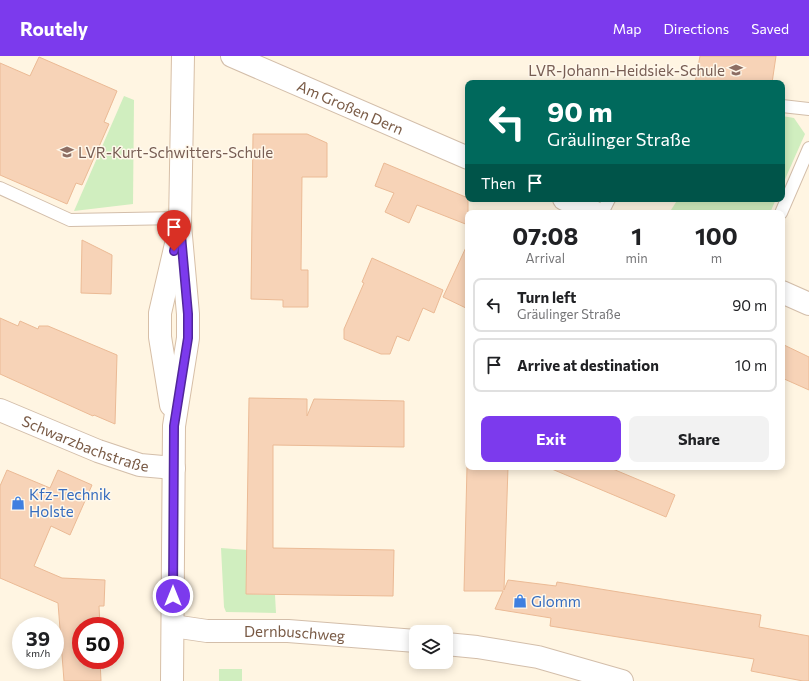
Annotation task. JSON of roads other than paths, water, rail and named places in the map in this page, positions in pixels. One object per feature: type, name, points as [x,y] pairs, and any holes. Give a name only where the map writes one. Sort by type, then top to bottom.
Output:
[{"type":"street","points":[[172,681],[174,426],[188,338],[188,309],[180,221],[182,56]]},
{"type":"street","name":"Am Großen Dern","points":[[232,56],[465,157]]},
{"type":"street","points":[[571,202],[589,210]]},
{"type":"street","points":[[785,293],[809,304]]},
{"type":"street","name":"Schwarzbachstraße","points":[[0,410],[98,451],[140,465],[174,468]]},
{"type":"street","name":"Dernbuschweg","points":[[173,626],[207,631],[288,632],[409,641]]},
{"type":"street","points":[[453,645],[538,657],[622,681]]},
{"type":"lane","points":[[785,106],[809,109]]},
{"type":"lane","points":[[782,210],[809,148]]},
{"type":"lane","points":[[0,188],[70,220],[180,221]]},
{"type":"place","name":"LVR-Johann-Heidsiek-Schule","points":[[736,70]]},
{"type":"place","name":"LVR-Kurt-Schwitters-Schule","points":[[67,152]]},
{"type":"place","name":"Kfz-Technik Holste","points":[[18,503]]},
{"type":"place","name":"Glomm","points":[[520,601]]}]
